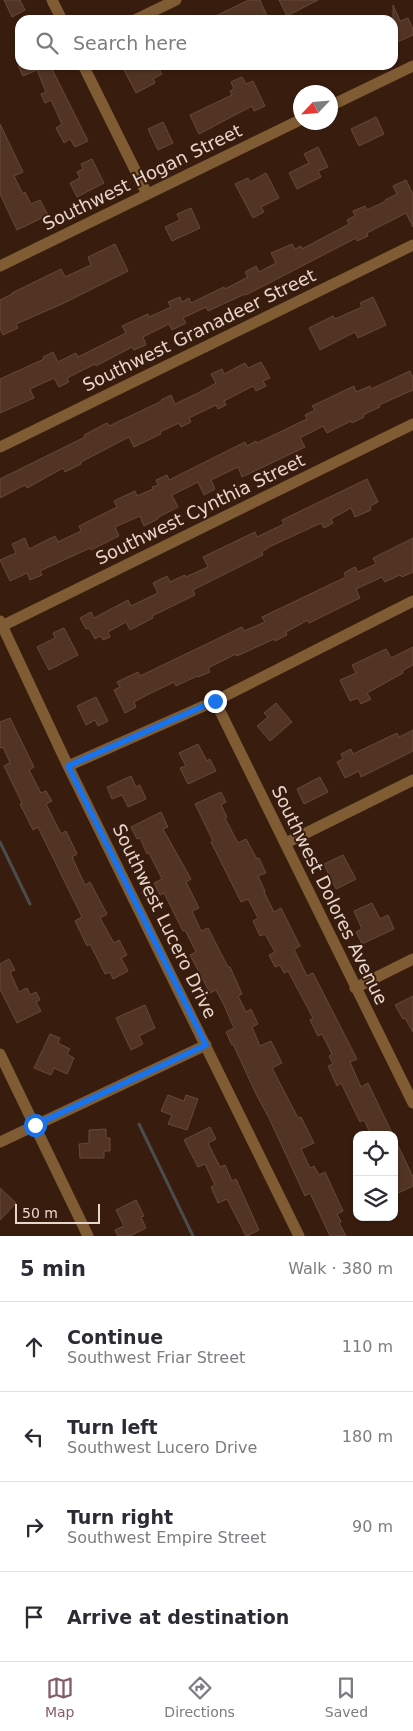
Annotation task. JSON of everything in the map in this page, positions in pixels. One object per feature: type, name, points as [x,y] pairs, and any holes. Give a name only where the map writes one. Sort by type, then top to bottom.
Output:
[{"type":"street","points":[[52,0],[60,15]]},
{"type":"street","points":[[145,15],[176,0]]},
{"type":"street","points":[[338,102],[413,66]]},
{"type":"street","points":[[86,70],[147,194]]},
{"type":"street","name":"Southwest Hogan Street","points":[[1,264],[293,123]]},
{"type":"street","name":"Southwest Granadeer Street","points":[[0,447],[413,245]]},
{"type":"street","name":"Southwest Cynthia Street","points":[[1,624],[413,424]]},
{"type":"street","points":[[68,766],[215,701],[413,601]]},
{"type":"street","name":"Southwest Lucero Drive","points":[[1,624],[68,766],[299,1236]]},
{"type":"street","name":"Southwest Dolores Avenue","points":[[215,701],[413,1103]]},
{"type":"street","points":[[286,843],[413,780]]},
{"type":"street","points":[[355,988],[413,959]]},
{"type":"street","points":[[0,1142],[206,1045]]},
{"type":"street","points":[[0,1054],[88,1236]]},
{"type":"building","points":[[4,0],[20,0],[25,10],[12,17]]},
{"type":"building","points":[[249,0],[260,0],[267,15],[218,15]]},
{"type":"building","points":[[279,0],[318,0],[289,15],[286,15]]},
{"type":"building","points":[[393,5],[397,15],[393,15]]},
{"type":"building","points":[[398,16],[400,21],[408,18],[413,29],[413,35],[398,42]]},
{"type":"building","points":[[20,70],[37,70],[23,76]]},
{"type":"building","points":[[37,70],[52,70],[88,141],[75,147],[70,139],[64,143],[56,128],[62,124],[51,100],[45,103],[41,94],[46,92]]},
{"type":"building","points":[[124,70],[160,70],[162,74],[153,79],[155,83],[136,93]]},
{"type":"building","points":[[242,77],[246,84],[253,81],[265,106],[254,111],[252,106],[199,134],[190,115],[232,95],[230,91],[234,89],[231,82]]},
{"type":"building","points":[[376,117],[384,134],[359,146],[351,129]]},
{"type":"building","points":[[163,122],[173,143],[158,150],[148,129]]},
{"type":"building","points":[[0,124],[23,172],[14,176],[23,194],[25,192],[31,204],[40,200],[48,215],[17,230],[0,194]]},
{"type":"building","points":[[318,147],[328,167],[318,171],[321,177],[297,189],[289,173],[309,163],[304,154]]},
{"type":"building","points":[[92,159],[104,183],[77,197],[70,183],[80,178],[77,172],[83,169],[81,164]]},
{"type":"building","points":[[266,173],[279,198],[261,207],[264,212],[253,218],[235,184],[248,178],[250,182]]},
{"type":"building","points":[[406,180],[413,194],[413,227],[406,213],[367,233],[368,236],[357,241],[356,238],[246,295],[208,311],[206,307],[183,318],[186,323],[172,330],[169,324],[143,337],[146,345],[134,350],[132,347],[96,366],[95,364],[67,378],[69,382],[59,387],[54,378],[30,389],[34,398],[0,413],[0,379],[44,359],[43,357],[53,352],[58,362],[76,353],[78,357],[126,333],[122,326],[148,314],[149,317],[171,307],[168,302],[180,297],[182,302],[189,298],[191,303],[224,287],[225,289],[248,277],[245,272],[256,266],[259,272],[276,263],[271,253],[292,244],[295,249],[301,246],[302,249],[349,224],[347,220],[355,216],[353,211],[365,206],[367,210],[386,201],[397,194],[393,186]]},
{"type":"building","points":[[191,208],[200,228],[172,241],[165,227],[180,220],[177,214]]},
{"type":"building","points":[[115,244],[128,271],[64,303],[16,324],[18,328],[3,335],[0,329],[0,300],[61,269],[65,277],[91,265],[88,257]]},
{"type":"building","points":[[373,297],[386,325],[358,338],[355,332],[320,350],[309,328],[333,316],[335,319],[362,307],[360,303]]},
{"type":"building","points":[[261,362],[270,378],[263,381],[266,386],[256,391],[253,386],[224,401],[226,405],[218,409],[216,405],[189,418],[191,422],[181,427],[179,423],[134,447],[129,437],[65,472],[63,468],[27,488],[25,485],[0,498],[0,479],[85,437],[84,435],[107,423],[109,426],[171,395],[175,404],[216,383],[211,374],[222,369],[224,374],[245,363],[248,368]]},
{"type":"building","points":[[410,371],[413,378],[413,390],[379,405],[380,407],[363,415],[364,417],[327,433],[323,426],[300,438],[305,447],[242,477],[238,467],[211,480],[215,489],[204,495],[198,482],[172,495],[178,507],[158,519],[144,526],[140,516],[115,527],[119,536],[40,571],[42,575],[30,580],[27,573],[10,581],[0,560],[16,553],[12,544],[25,538],[29,549],[55,536],[58,542],[81,531],[79,526],[117,507],[114,501],[135,491],[137,496],[153,489],[152,487],[158,485],[156,480],[167,475],[169,480],[245,442],[247,446],[256,441],[257,443],[307,419],[305,415],[315,410],[312,406],[354,386],[356,392],[370,386],[371,389]]},
{"type":"building","points":[[367,479],[378,502],[370,506],[371,510],[355,517],[351,508],[331,519],[333,523],[324,528],[321,523],[269,547],[262,552],[263,555],[193,590],[195,595],[152,616],[153,618],[130,630],[126,622],[108,632],[110,637],[103,640],[100,636],[95,639],[89,628],[86,629],[80,618],[91,612],[94,618],[128,600],[131,606],[158,593],[153,583],[167,576],[170,582],[208,567],[203,557],[255,532],[257,537],[284,524],[282,520]]},
{"type":"building","points":[[413,538],[413,572],[402,577],[400,575],[385,582],[382,577],[356,589],[360,598],[309,623],[308,620],[286,632],[287,635],[275,641],[274,639],[237,656],[236,654],[208,668],[210,672],[176,686],[174,682],[149,694],[134,702],[136,707],[125,713],[114,690],[120,687],[117,682],[138,672],[140,676],[242,627],[244,631],[265,622],[262,617],[346,577],[344,573],[355,567],[358,572],[376,564],[373,558]]},
{"type":"building","points":[[64,628],[78,655],[49,670],[37,647],[55,638],[53,633]]},
{"type":"building","points":[[413,647],[413,665],[402,671],[403,673],[367,693],[371,699],[361,704],[358,698],[350,701],[340,680],[356,673],[352,665],[386,649],[391,658]]},
{"type":"building","points":[[96,697],[108,721],[98,726],[95,720],[86,725],[77,706]]},
{"type":"building","points":[[276,703],[292,722],[270,741],[257,726],[268,717],[264,713]]},
{"type":"building","points":[[10,718],[34,767],[29,770],[41,793],[46,791],[52,801],[46,804],[61,834],[66,831],[77,854],[72,857],[85,885],[90,882],[107,914],[100,918],[114,943],[119,940],[127,955],[121,958],[128,971],[113,979],[110,972],[105,974],[90,944],[87,946],[75,921],[82,917],[38,827],[33,830],[4,766],[10,763],[3,747],[0,748],[0,722]]},
{"type":"building","points":[[413,730],[413,751],[361,777],[359,771],[345,778],[337,762],[343,759],[341,754],[351,749],[353,754],[397,733],[399,737]]},
{"type":"building","points":[[198,744],[207,761],[210,759],[216,771],[188,784],[180,768],[186,766],[179,753]]},
{"type":"building","points":[[131,776],[136,787],[140,785],[146,799],[128,807],[122,795],[112,799],[107,787]]},
{"type":"building","points":[[320,777],[328,792],[304,804],[297,789]]},
{"type":"building","points":[[221,792],[226,802],[221,805],[227,817],[225,818],[238,843],[246,839],[257,859],[259,858],[266,873],[258,876],[264,892],[274,912],[281,908],[300,946],[294,949],[307,976],[313,973],[357,1059],[350,1062],[361,1087],[368,1083],[391,1131],[369,1131],[364,1120],[360,1122],[341,1083],[337,1086],[328,1066],[333,1064],[329,1056],[332,1054],[322,1034],[318,1036],[310,1020],[313,1018],[288,971],[284,973],[280,965],[275,967],[269,955],[275,952],[265,934],[260,936],[253,921],[258,918],[248,899],[241,902],[211,842],[213,841],[195,804]]},
{"type":"building","points":[[161,812],[168,827],[163,829],[191,879],[186,882],[199,908],[192,911],[201,931],[208,928],[228,967],[230,967],[242,994],[238,996],[246,1012],[251,1009],[258,1024],[252,1027],[260,1046],[271,1041],[282,1063],[272,1068],[298,1118],[301,1117],[314,1143],[301,1149],[310,1168],[314,1166],[319,1175],[325,1172],[343,1211],[337,1214],[341,1222],[339,1223],[346,1236],[330,1236],[310,1193],[305,1196],[226,1032],[234,1028],[223,1003],[216,990],[210,993],[190,955],[196,952],[185,930],[183,931],[164,893],[160,895],[154,883],[162,879],[149,853],[147,854],[140,838],[137,839],[131,827]]},
{"type":"building","points":[[343,855],[356,879],[336,889],[324,864]]},
{"type":"building","points":[[372,903],[380,919],[388,915],[394,929],[362,944],[356,932],[362,929],[354,911]]},
{"type":"building","points":[[9,959],[15,970],[10,972],[19,992],[27,988],[30,995],[36,992],[40,1000],[36,1002],[41,1011],[17,1023],[0,989],[0,964]]},
{"type":"building","points":[[413,996],[413,1032],[395,1005]]},
{"type":"building","points":[[145,1005],[155,1028],[139,1036],[143,1044],[131,1050],[116,1018]]},
{"type":"building","points":[[50,1034],[60,1038],[58,1043],[70,1049],[67,1054],[74,1058],[67,1074],[54,1068],[51,1075],[34,1068]]},
{"type":"building","points":[[168,1095],[184,1101],[186,1095],[198,1099],[187,1130],[168,1124],[172,1115],[161,1111]]},
{"type":"building","points":[[210,1127],[216,1139],[208,1143],[220,1167],[225,1165],[232,1181],[236,1179],[259,1230],[247,1236],[227,1199],[218,1203],[211,1187],[215,1185],[205,1164],[198,1167],[184,1140]]},
{"type":"building","points":[[106,1129],[106,1138],[110,1138],[110,1151],[104,1151],[104,1158],[80,1158],[79,1144],[89,1143],[89,1130]]},
{"type":"building","points":[[398,1145],[413,1177],[413,1186],[398,1193]]},
{"type":"building","points":[[0,1188],[16,1203],[0,1220]]},
{"type":"building","points":[[136,1200],[144,1216],[141,1217],[146,1228],[130,1236],[118,1236],[115,1230],[124,1226],[116,1210]]},
{"type":"waterway","points":[[0,842],[30,904]]},
{"type":"waterway","points":[[139,1124],[193,1236]]},
{"type":"route","points":[[35,1125],[206,1045],[68,766],[215,701]]}]
